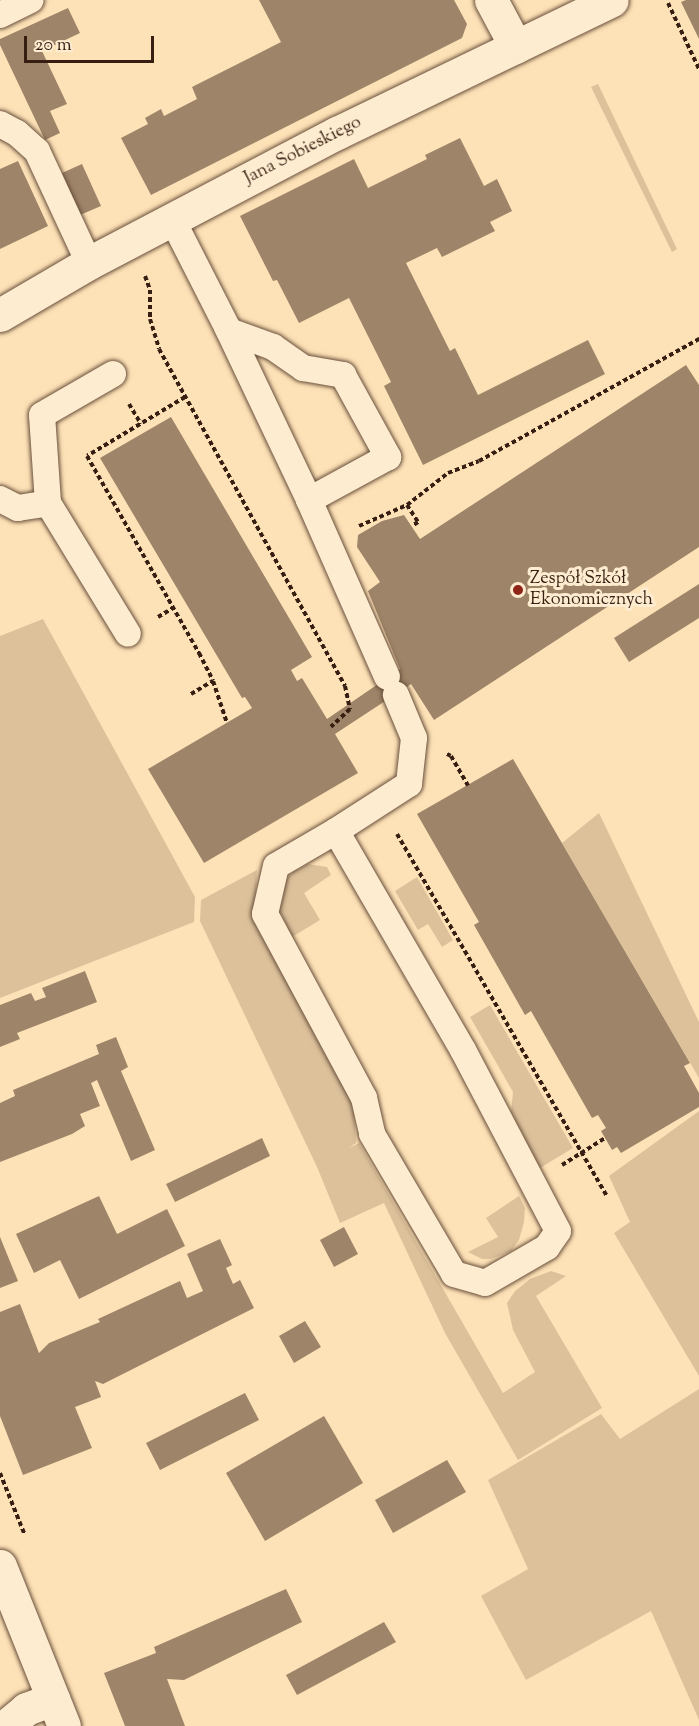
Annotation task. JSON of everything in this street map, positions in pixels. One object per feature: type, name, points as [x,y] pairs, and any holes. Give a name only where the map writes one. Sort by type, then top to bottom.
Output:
[{"type":"street","points":[[491,0],[516,46]]},
{"type":"street","name":"Jana Sobieskiego","points":[[0,315],[89,263],[337,133],[612,0]]},
{"type":"street","points":[[0,1566],[59,1713],[26,1709],[6,1726]]},
{"type":"lane","points":[[0,15],[31,0]]},
{"type":"lane","points":[[0,124],[17,133],[38,151],[89,263]]},
{"type":"lane","points":[[172,219],[309,500],[414,738],[409,784],[276,866],[265,914],[364,1098],[372,1134],[454,1274],[485,1283],[547,1247],[558,1231],[463,1050],[336,831]]},
{"type":"lane","points":[[229,332],[273,347],[303,368],[343,375],[388,457],[309,500]]},
{"type":"lane","points":[[113,374],[42,415],[48,503],[128,634]]},
{"type":"lane","points":[[0,500],[18,508],[48,503]]},
{"type":"path","points":[[668,3],[699,69]]},
{"type":"path","points":[[150,290],[150,319],[159,349],[345,686],[350,709],[331,726]]},
{"type":"path","points":[[357,527],[407,505],[448,473],[479,461],[699,339]]},
{"type":"path","points":[[185,397],[87,456],[213,681],[226,723]]},
{"type":"path","points":[[407,505],[418,522],[412,526]]},
{"type":"path","points":[[191,694],[213,681]]},
{"type":"path","points":[[451,756],[468,785]]},
{"type":"path","points":[[393,828],[607,1196]]},
{"type":"path","points":[[534,1183],[605,1138]]},
{"type":"shaded area","points":[[598,84],[677,249],[672,252],[591,87]]},
{"type":"shaded area","points":[[43,619],[195,897],[194,922],[0,998],[0,636]]},
{"type":"shaded area","points":[[599,813],[699,1022],[699,1078],[562,843]]},
{"type":"shaded area","points":[[308,864],[327,867],[331,875],[304,893],[320,920],[292,937],[278,907],[283,883],[293,872]]},
{"type":"shaded area","points":[[257,870],[255,912],[353,1098],[356,1143],[349,1148],[359,1143],[503,1393],[535,1372],[513,1330],[507,1303],[515,1291],[530,1279],[551,1271],[566,1276],[536,1296],[602,1408],[518,1460],[445,1333],[384,1203],[340,1223],[317,1167],[200,921],[201,900]]},
{"type":"shaded area","points":[[417,877],[453,940],[442,947],[428,924],[418,930],[395,891]]},
{"type":"shaded area","points":[[490,1005],[573,1148],[540,1168],[511,1112],[513,1092],[470,1017]]},
{"type":"shaded area","points":[[699,1111],[699,1376],[614,1233],[630,1222],[609,1176]]},
{"type":"shaded area","points":[[519,1196],[525,1208],[524,1222],[519,1240],[511,1251],[491,1259],[482,1259],[468,1252],[498,1237],[486,1218]]},
{"type":"shaded area","points":[[699,1389],[699,1720],[651,1611],[526,1680],[481,1596],[528,1569],[488,1480],[601,1414],[620,1439]]},
{"type":"building","points":[[259,0],[454,0],[467,24],[462,38],[151,195],[121,138],[148,124],[145,118],[161,109],[164,116],[197,99],[192,87],[281,42]]},
{"type":"building","points":[[699,0],[699,39],[681,2]]},
{"type":"building","points":[[68,8],[80,33],[42,51],[67,104],[50,111],[60,133],[45,140],[0,45],[0,39]]},
{"type":"building","points":[[460,138],[484,186],[497,179],[512,211],[490,222],[495,231],[442,257],[437,248],[406,263],[450,351],[455,348],[478,395],[588,340],[605,374],[423,465],[384,386],[391,382],[349,298],[299,323],[277,280],[273,281],[240,216],[354,159],[368,188],[427,159],[425,155]]},
{"type":"building","points":[[18,161],[48,226],[0,249],[0,169]]},
{"type":"building","points":[[82,164],[101,206],[80,215],[62,173]]},
{"type":"building","points":[[686,365],[699,385],[699,547],[434,720],[411,684],[335,734],[358,773],[204,863],[148,769],[252,708],[245,697],[242,698],[100,458],[171,417],[312,657],[291,670],[297,681],[302,678],[327,719],[400,669],[368,591],[380,582],[357,547],[358,535],[382,521],[404,515],[420,539]]},
{"type":"building","points":[[699,584],[699,618],[629,662],[614,638]]},
{"type":"building","points":[[513,759],[690,1063],[684,1066],[699,1093],[699,1107],[621,1153],[617,1147],[612,1150],[601,1131],[606,1128],[598,1115],[592,1118],[531,1011],[525,1015],[474,925],[479,922],[417,814]]},
{"type":"building","points":[[85,971],[97,1002],[17,1033],[20,1039],[0,1047],[0,1005],[31,993],[35,1001],[46,997],[42,988]]},
{"type":"building","points":[[116,1037],[128,1067],[121,1071],[155,1150],[131,1161],[97,1080],[91,1083],[100,1106],[80,1114],[85,1126],[72,1134],[0,1162],[0,1103],[15,1096],[13,1090],[99,1054],[96,1045]]},
{"type":"building","points":[[262,1138],[270,1156],[175,1202],[166,1184]]},
{"type":"building","points":[[99,1196],[117,1234],[167,1209],[185,1246],[79,1299],[60,1260],[34,1273],[16,1234]]},
{"type":"building","points":[[344,1227],[358,1254],[334,1267],[320,1240]]},
{"type":"building","points":[[0,1237],[18,1281],[0,1288]]},
{"type":"building","points":[[220,1239],[232,1265],[226,1268],[233,1284],[240,1280],[254,1308],[103,1384],[95,1381],[101,1397],[75,1407],[92,1448],[23,1475],[0,1416],[0,1312],[20,1304],[39,1353],[49,1343],[100,1322],[98,1319],[180,1281],[187,1298],[203,1291],[187,1254]]},
{"type":"building","points":[[305,1321],[321,1347],[294,1363],[279,1336]]},
{"type":"building","points":[[245,1393],[259,1420],[160,1470],[146,1443]]},
{"type":"building","points":[[324,1416],[363,1483],[265,1541],[226,1473]]},
{"type":"building","points":[[447,1460],[466,1492],[393,1533],[375,1500]]},
{"type":"building","points":[[286,1589],[302,1622],[184,1680],[167,1679],[185,1726],[125,1726],[104,1673],[156,1653],[154,1647]]},
{"type":"building","points":[[384,1622],[396,1642],[297,1695],[286,1675]]},
{"type":"place","name":"Zespół Szkół Ekonomicznych","points":[[518,590]]}]
